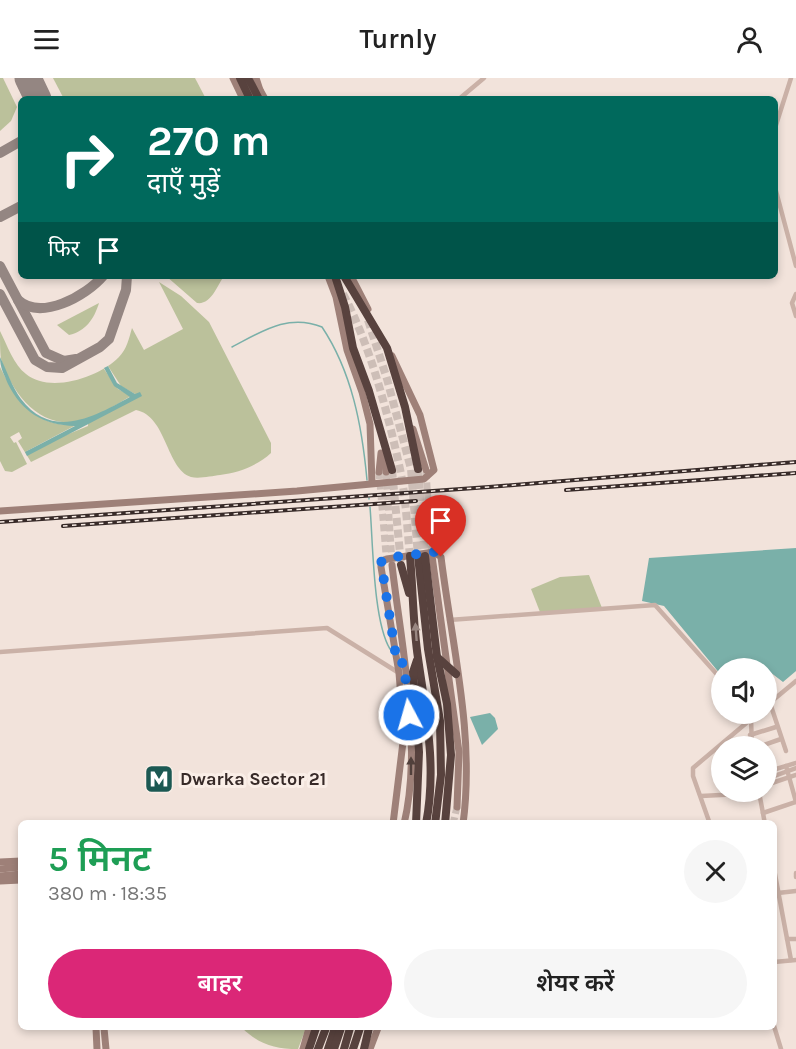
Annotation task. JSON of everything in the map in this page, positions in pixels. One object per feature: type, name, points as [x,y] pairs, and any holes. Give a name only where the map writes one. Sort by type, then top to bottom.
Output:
[{"type":"highway","points":[[240,78],[256,95]]},
{"type":"highway","points":[[248,78],[256,95]]},
{"type":"highway","points":[[336,279],[345,307],[353,348],[369,391],[382,441],[386,471]]},
{"type":"highway","points":[[346,279],[387,348],[422,470]]},
{"type":"highway","points":[[421,556],[414,608],[418,657],[431,746],[435,820]]},
{"type":"highway","points":[[421,556],[447,704],[451,755],[445,820]]},
{"type":"highway","points":[[393,565],[414,608]]},
{"type":"highway","points":[[427,820],[434,799],[440,721],[428,649],[429,608]]},
{"type":"highway","points":[[428,649],[456,674]]},
{"type":"highway","points":[[416,820],[419,775],[413,672],[418,657]]},
{"type":"highway","points":[[412,820],[418,797]]},
{"type":"highway","points":[[309,1049],[315,1030]]},
{"type":"highway","points":[[313,1049],[319,1030]]},
{"type":"highway","points":[[318,1049],[325,1030]]},
{"type":"highway","points":[[328,1049],[334,1030]]},
{"type":"highway","points":[[334,1049],[340,1030]]},
{"type":"highway","points":[[344,1049],[349,1030]]},
{"type":"highway","points":[[353,1049],[359,1030]]},
{"type":"highway","points":[[364,1049],[369,1030]]},
{"type":"street","points":[[233,78],[242,96]]},
{"type":"street","points":[[256,78],[256,95]]},
{"type":"street","points":[[463,96],[484,78]]},
{"type":"street","points":[[778,119],[791,78]]},
{"type":"street","points":[[778,198],[796,266]]},
{"type":"street","points":[[329,279],[340,309],[347,350],[362,392],[370,424],[372,483]]},
{"type":"street","points":[[0,512],[419,480],[434,470],[420,415],[352,279]]},
{"type":"street","points":[[796,294],[792,303],[796,316]]},
{"type":"street","points":[[382,441],[386,471]]},
{"type":"street","points":[[394,820],[403,747],[400,663],[381,562],[387,558],[438,553],[441,557],[468,749],[463,820]]},
{"type":"street","points":[[421,556],[446,665],[459,752],[456,807]]},
{"type":"street","points":[[393,565],[411,771],[405,820]]},
{"type":"street","points":[[449,620],[655,605],[711,668]]},
{"type":"street","points":[[0,652],[327,628],[399,673]]},
{"type":"street","points":[[777,697],[796,681]]},
{"type":"street","points":[[709,820],[693,776],[693,768],[740,724]]},
{"type":"street","points":[[749,724],[750,735],[776,727]]},
{"type":"street","points":[[775,724],[786,751]]},
{"type":"street","points":[[777,741],[781,740]]},
{"type":"street","points":[[777,774],[796,763]]},
{"type":"street","points":[[777,770],[796,768]]},
{"type":"street","points":[[763,813],[796,802],[787,769]]},
{"type":"street","points":[[777,782],[796,775]]},
{"type":"street","points":[[701,796],[711,795]]},
{"type":"street","points":[[761,802],[764,820]]},
{"type":"street","points":[[0,862],[18,861]]},
{"type":"street","points":[[0,869],[18,867]]},
{"type":"street","points":[[0,876],[18,874]]},
{"type":"street","points":[[0,881],[18,880]]},
{"type":"street","points":[[777,887],[787,939],[794,960],[777,962]]},
{"type":"street","points":[[778,893],[796,891]]},
{"type":"street","points":[[787,939],[796,939]]},
{"type":"street","points":[[96,1030],[97,1049]]},
{"type":"street","points":[[104,1030],[106,1049]]},
{"type":"street","points":[[303,1049],[308,1030]]},
{"type":"street","points":[[370,1049],[377,1030]]},
{"type":"street","points":[[775,1030],[781,1049]]},
{"type":"green space","points":[[0,78],[3,78],[17,107],[11,121],[0,131]]},
{"type":"green space","points":[[53,78],[195,78],[204,96],[62,96]]},
{"type":"green space","points":[[169,279],[222,279],[210,298],[197,303]]},
{"type":"green space","points":[[159,282],[181,296],[209,322],[271,443],[271,453],[260,462],[240,471],[198,478],[191,477],[176,464],[154,422],[146,414],[136,410],[31,462],[18,441],[22,438],[19,432],[10,437],[14,443],[16,442],[27,464],[12,472],[5,471],[0,461],[0,367],[13,391],[38,416],[49,422],[76,425],[25,452],[88,426],[88,423],[135,394],[121,386],[108,366],[104,369],[118,389],[131,396],[100,414],[81,421],[66,422],[41,415],[20,396],[12,385],[1,359],[0,331],[18,365],[36,380],[61,383],[88,376],[111,364],[122,354],[132,328],[144,350],[183,329]]},
{"type":"green space","points":[[99,303],[92,319],[80,331],[69,335],[57,325]]},
{"type":"green space","points":[[589,575],[602,608],[540,612],[531,589],[560,577]]},
{"type":"green space","points":[[245,1030],[305,1030],[298,1049],[282,1048],[255,1038]]},
{"type":"water","points":[[0,357],[21,399],[33,412],[47,419],[60,422],[74,421],[103,411],[130,397],[114,386],[104,368],[108,366],[117,383],[135,394],[140,392],[142,396],[27,456],[25,452],[75,426],[43,420],[27,409],[8,384],[1,368]]},
{"type":"water","points":[[796,548],[796,671],[783,682],[777,677],[777,658],[711,658],[711,663],[664,606],[642,601],[649,558]]},
{"type":"water","points":[[490,713],[495,718],[498,729],[482,745],[470,717]]},
{"type":"waterway","points":[[232,347],[264,330],[286,323],[310,323],[322,327],[341,362],[354,400],[367,480]]},
{"type":"waterway","points":[[370,507],[377,601],[384,636],[390,649]]},
{"type":"taxiway","points":[[0,153],[18,143]]},
{"type":"taxiway","points":[[0,217],[18,208]]},
{"type":"taxiway","points":[[0,266],[46,353],[64,361],[76,359]]},
{"type":"taxiway","points":[[18,300],[28,306],[51,307],[75,298],[100,279]]},
{"type":"taxiway","points":[[0,294],[35,360],[47,367],[62,368],[100,347],[109,339],[126,290],[127,279]]},
{"type":"runway","points":[[28,78],[37,96]]},
{"type":"tunnel","points":[[343,294],[370,357],[390,425],[402,480],[410,556]]},
{"type":"tunnel","points":[[368,320],[387,379],[411,469],[418,556]]},
{"type":"tunnel","points":[[418,469],[425,556]]},
{"type":"tunnel","points":[[392,470],[401,564]]},
{"type":"tunnel","points":[[379,472],[387,566]]},
{"type":"tunnel","points":[[386,472],[392,562]]},
{"type":"tunnel","points":[[426,472],[432,556]]},
{"type":"tunnel","points":[[454,820],[457,807]]},
{"type":"railway","points":[[0,522],[489,487],[796,462]]},
{"type":"railway","points":[[566,490],[796,473]]},
{"type":"railway","points":[[63,526],[416,501]]},
{"type":"place","name":"Dwarka Sector 21","points":[[159,779]]},
{"type":"route","points":[[409,715],[404,663],[397,663],[381,562],[387,558],[434,552],[441,557]]}]
